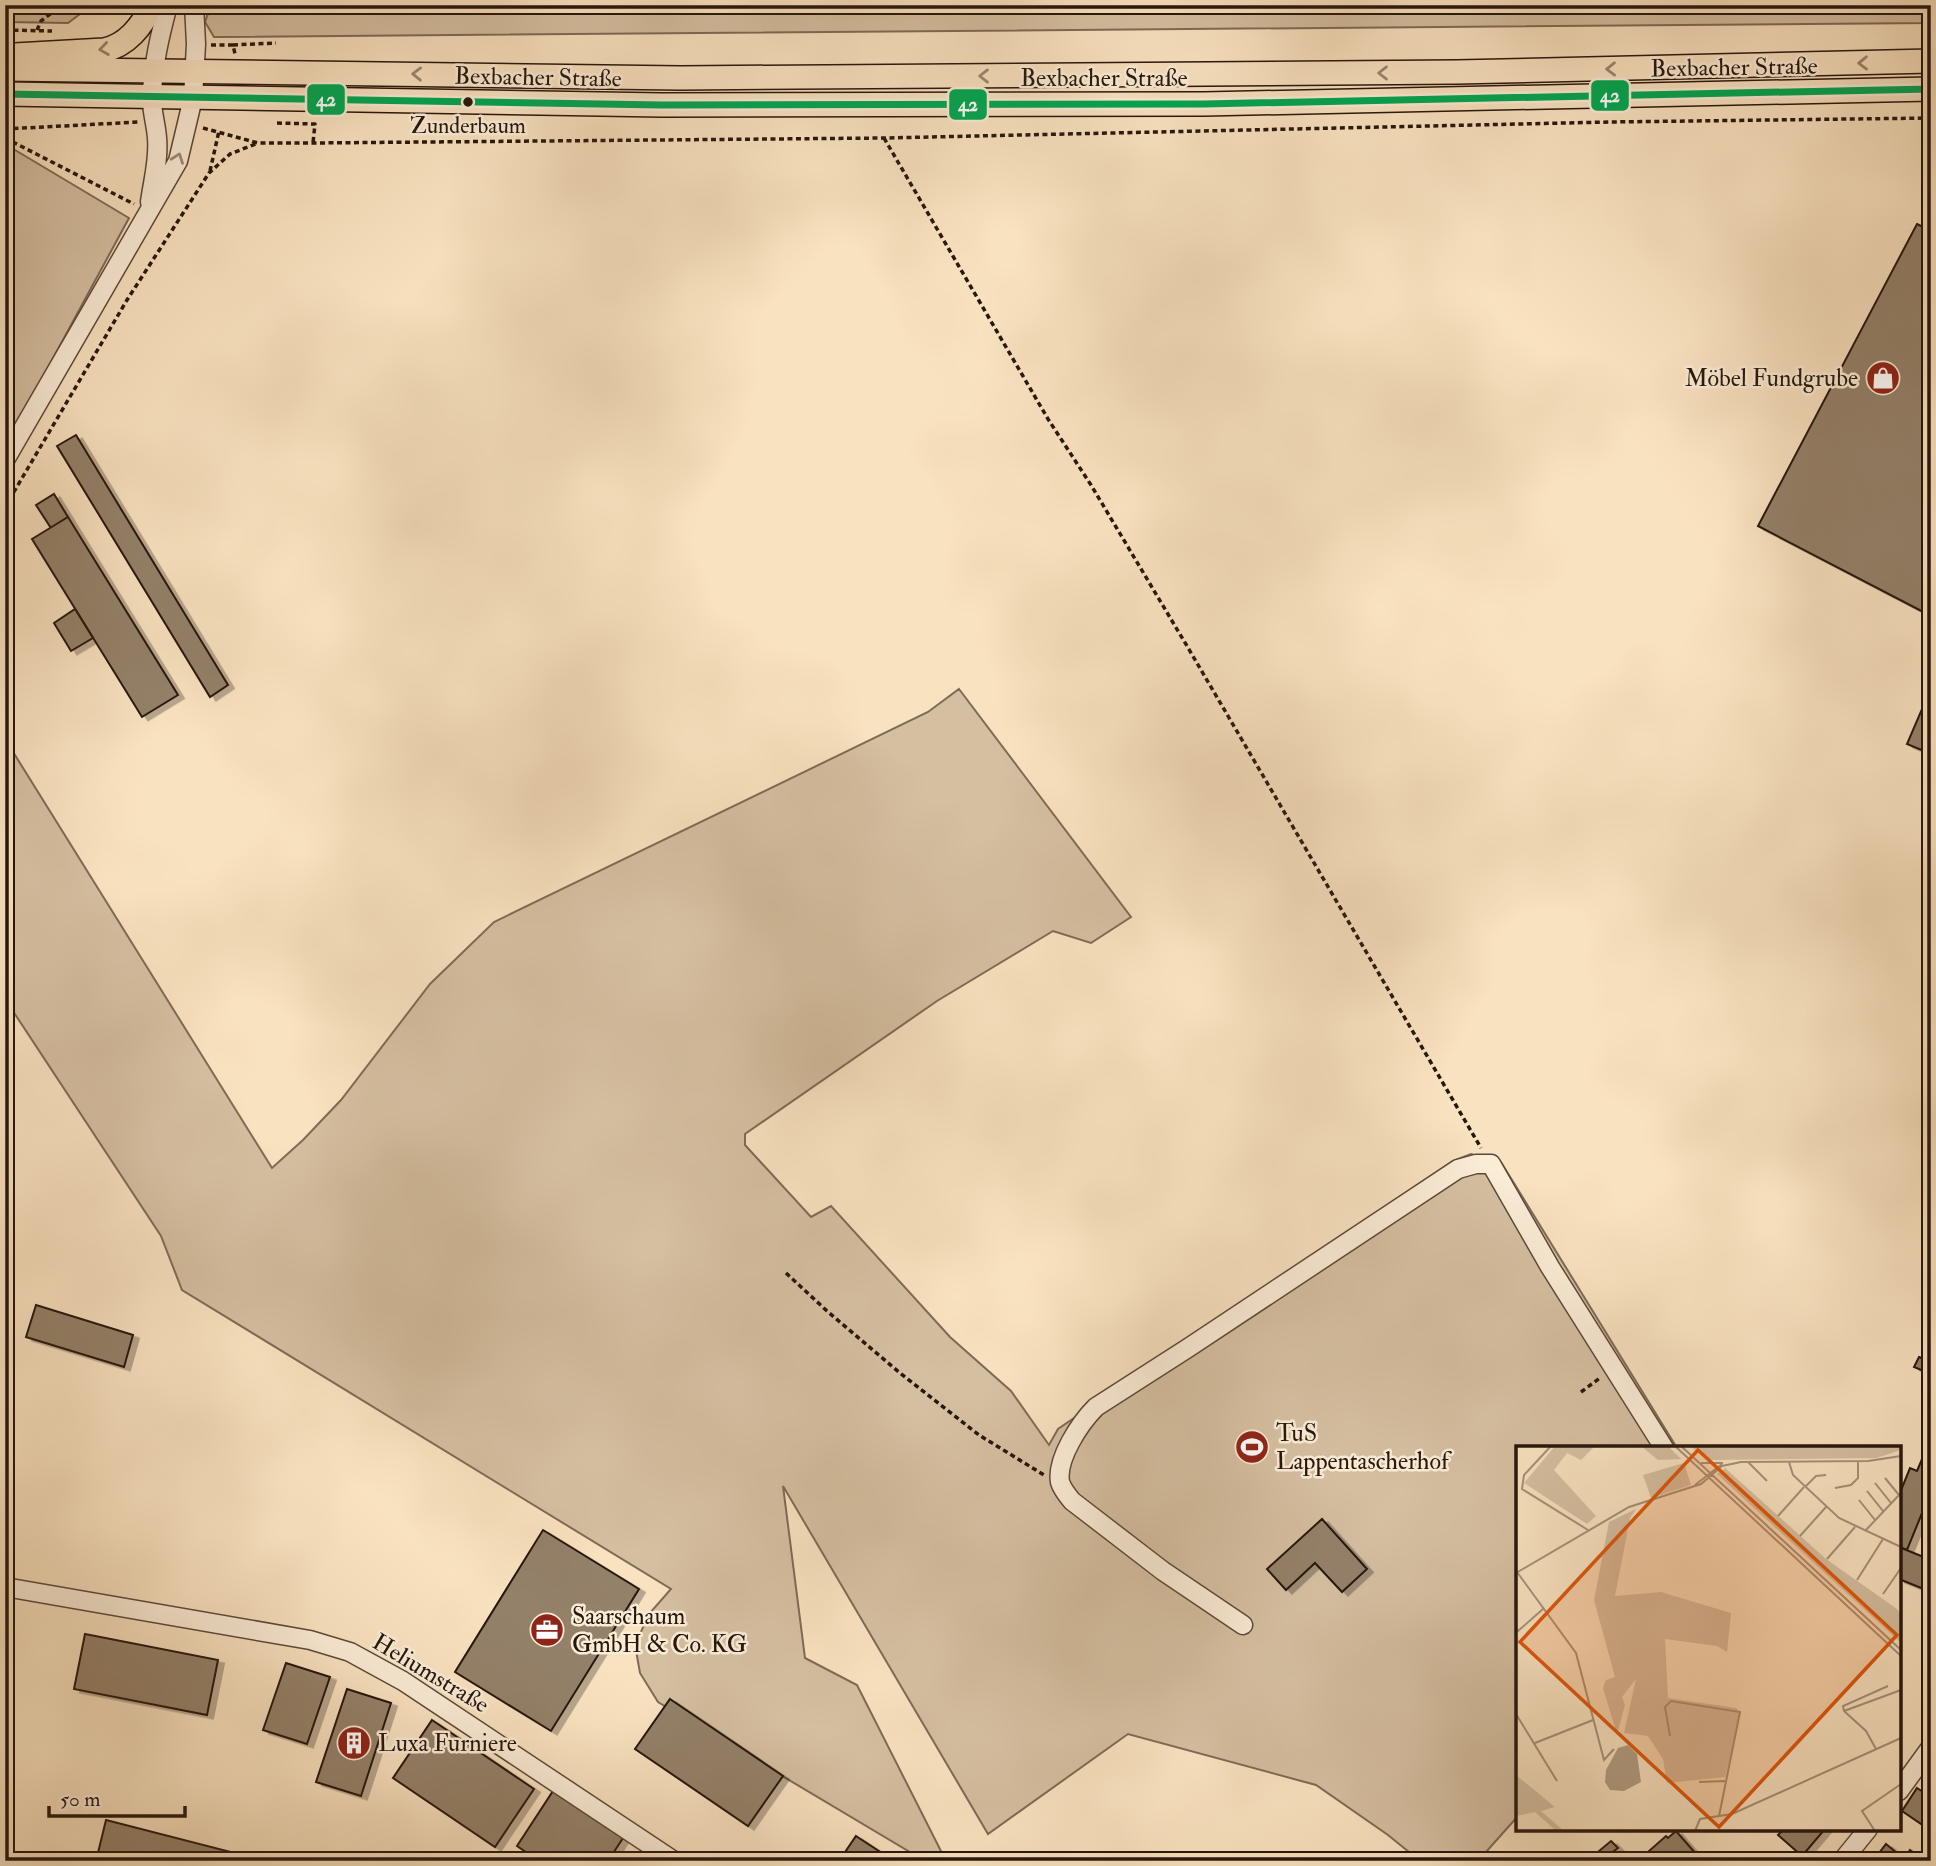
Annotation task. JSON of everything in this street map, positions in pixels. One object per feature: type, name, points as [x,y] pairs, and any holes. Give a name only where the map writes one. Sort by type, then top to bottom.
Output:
[{"type":"main road","points":[[5,55],[116,48],[136,31],[150,5]]},
{"type":"main road","name":"Bexbacher Straße","points":[[5,69],[695,78],[1471,72],[1931,61]]},
{"type":"main road","name":"Bexbacher Straße","points":[[5,94],[662,105],[1204,104],[1931,89]]},
{"type":"street","points":[[148,211],[157,166],[152,98],[154,72],[158,41],[169,5]]},
{"type":"street","points":[[5,460],[178,161],[193,98],[194,5]]},
{"type":"street","points":[[1243,1625],[1163,1571],[1072,1501],[1061,1486],[1059,1471],[1072,1441],[1083,1420],[1096,1407],[1458,1169],[1476,1164],[1491,1164],[1550,1267],[1663,1446]]},
{"type":"street","name":"Heliumstraße","points":[[5,1587],[310,1640],[350,1652],[404,1681],[674,1861]]},
{"type":"street","points":[[1901,1788],[1931,1747]]},
{"type":"street","points":[[1842,1861],[1866,1831]]},
{"type":"path","points":[[5,30],[37,30],[41,21],[62,5]]},
{"type":"path","points":[[233,45],[276,43]]},
{"type":"path","points":[[187,124],[258,143],[313,144],[884,138],[1610,122],[1931,118]]},
{"type":"path","points":[[5,129],[154,121]]},
{"type":"path","points":[[277,123],[315,124],[313,144]]},
{"type":"path","points":[[209,173],[219,131]]},
{"type":"path","points":[[5,138],[148,211]]},
{"type":"path","points":[[884,138],[1041,407],[1181,634],[1491,1164]]},
{"type":"path","points":[[5,507],[127,300],[209,173],[230,154],[258,143]]},
{"type":"path","points":[[786,1273],[900,1373],[979,1435],[1061,1486]]},
{"type":"path","points":[[1581,1392],[1613,1369]]},
{"type":"shaded area","points":[[5,5],[92,5],[68,23],[5,22]]},
{"type":"shaded area","points":[[211,5],[1931,5],[1931,23],[214,37],[205,22]]},
{"type":"shaded area","points":[[5,144],[129,218],[5,447]]},
{"type":"shaded area","points":[[959,689],[1131,917],[1091,943],[1053,931],[937,1001],[745,1134],[745,1145],[811,1217],[831,1206],[950,1337],[1011,1391],[1049,1445],[1058,1429],[1453,1161],[1471,1154],[1501,1162],[1676,1446],[1516,1446],[1516,1818],[1478,1861],[1420,1861],[1388,1835],[1316,1785],[1128,1734],[988,1834],[783,1486],[805,1658],[857,1685],[946,1861],[925,1861],[658,1702],[640,1673],[635,1645],[649,1614],[671,1589],[182,1290],[161,1236],[5,999],[5,739],[272,1168],[341,1100],[430,984],[494,922],[928,712]]},
{"type":"building","name":"Möbel Fundgrube","points":[[1917,224],[1931,231],[1931,616],[1758,526]]},
{"type":"building","points":[[76,435],[228,685],[210,697],[57,446]]},
{"type":"building","points":[[54,494],[68,517],[51,528],[36,505]]},
{"type":"building","points":[[68,517],[178,695],[142,717],[32,539]]},
{"type":"building","points":[[75,609],[93,638],[71,651],[54,623]]},
{"type":"building","points":[[1922,709],[1931,713],[1931,754],[1907,744]]},
{"type":"building","points":[[36,1305],[133,1335],[124,1367],[26,1337]]},
{"type":"building","points":[[1919,1357],[1931,1362],[1928,1373],[1914,1367]]},
{"type":"building","points":[[1931,1438],[1931,1491],[1907,1550],[1901,1548],[1901,1490],[1910,1468],[1917,1471]]},
{"type":"building","points":[[1322,1519],[1367,1569],[1342,1592],[1315,1563],[1286,1590],[1267,1569]]},
{"type":"building","name":"Saarschaum GmbH & Co. KG","points":[[543,1530],[639,1589],[551,1731],[455,1672]]},
{"type":"building","points":[[1901,1548],[1931,1560],[1931,1592],[1901,1580]]},
{"type":"building","points":[[85,1634],[218,1660],[207,1715],[74,1689]]},
{"type":"building","points":[[286,1663],[330,1677],[307,1744],[263,1730]]},
{"type":"building","name":"Luxa Furniere","points":[[347,1689],[391,1703],[361,1796],[316,1782]]},
{"type":"building","points":[[670,1699],[783,1776],[748,1826],[635,1749]]},
{"type":"building","points":[[432,1720],[534,1789],[495,1847],[393,1778]]},
{"type":"building","points":[[1917,1788],[1931,1797],[1931,1822],[1927,1828],[1902,1811]]},
{"type":"building","points":[[553,1791],[623,1838],[608,1861],[539,1861],[517,1846]]},
{"type":"building","points":[[106,1820],[266,1861],[96,1861]]},
{"type":"building","points":[[1676,1831],[1697,1855],[1690,1861],[1658,1861],[1649,1851]]},
{"type":"building","points":[[1782,1831],[1823,1831],[1802,1856],[1778,1835]]},
{"type":"building","points":[[856,1836],[894,1861],[839,1861]]},
{"type":"building","points":[[1611,1841],[1618,1848],[1605,1858],[1599,1851]]},
{"type":"building","points":[[1886,1844],[1903,1858],[1901,1861],[1873,1861]]},
{"type":"building","points":[[1910,1850],[1926,1861],[1903,1861]]},
{"type":"transit line","name":"42","points":[[5,94],[662,105],[1204,104],[1931,89]]},
{"type":"place","name":"Zunderbaum","points":[[468,102]]},
{"type":"place","name":"Möbel Fundgrube","points":[[1883,378]]},
{"type":"place","name":"TuS Lappentascherhof","points":[[1252,1447]]},
{"type":"place","name":"Saarschaum GmbH & Co. KG","points":[[547,1630]]},
{"type":"place","name":"Luxa Furniere","points":[[354,1743]]}]
